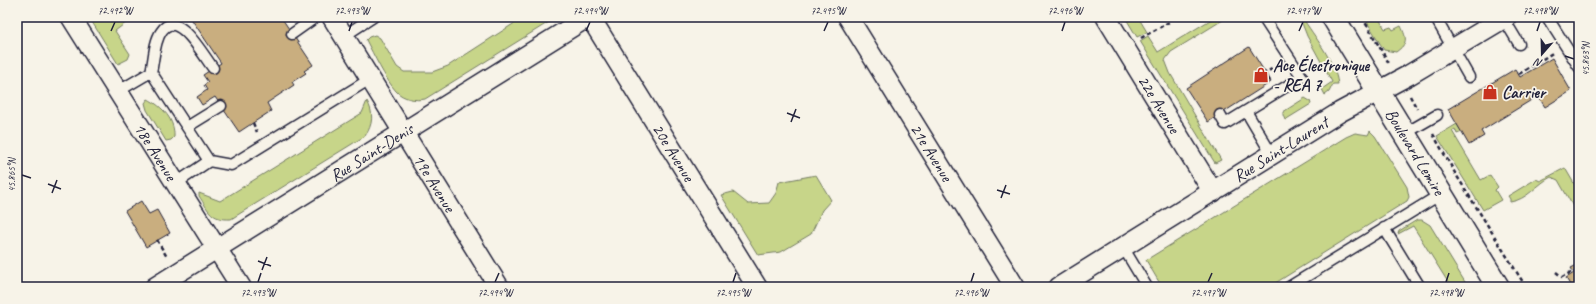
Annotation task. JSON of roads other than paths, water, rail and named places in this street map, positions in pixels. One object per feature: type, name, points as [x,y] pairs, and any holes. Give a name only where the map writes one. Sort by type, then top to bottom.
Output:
[{"type":"main road","name":"Boulevard Lemire","points":[[1333,17],[1498,287]]},
{"type":"street","name":"18e Avenue","points":[[70,17],[241,287]]},
{"type":"street","name":"19e Avenue","points":[[332,17],[499,287]]},
{"type":"street","name":"Rue Saint-Denis","points":[[155,287],[589,17]]},
{"type":"street","name":"20e Avenue","points":[[589,17],[757,287]]},
{"type":"street","name":"21e Avenue","points":[[848,17],[1015,287]]},
{"type":"street","name":"22e Avenue","points":[[1106,17],[1213,192]]},
{"type":"street","name":"Rue Saint-Laurent","points":[[1059,287],[1340,112],[1409,75],[1505,18]]},
{"type":"lane","points":[[292,34],[316,17]]},
{"type":"lane","points":[[344,36],[373,17]]},
{"type":"lane","points":[[1220,115],[1225,124],[1302,77],[1264,19],[1267,17]]},
{"type":"lane","points":[[1435,17],[1469,77]]},
{"type":"lane","points":[[1547,17],[1579,67]]},
{"type":"lane","points":[[1505,18],[1518,44]]},
{"type":"lane","points":[[209,161],[151,72],[157,40],[161,32],[166,26],[175,21],[188,34],[212,68]]},
{"type":"lane","points":[[118,92],[151,72]]},
{"type":"lane","points":[[175,184],[209,161],[231,165],[370,79]]},
{"type":"lane","points":[[187,128],[221,106]]},
{"type":"lane","points":[[1246,111],[1272,155]]},
{"type":"lane","points":[[1404,134],[1437,115]]},
{"type":"lane","points":[[1289,287],[1441,194]]},
{"type":"lane","points":[[1384,228],[1420,287]]},
{"type":"lane","points":[[1123,247],[1147,287]]},
{"type":"place","name":"Ace Électronique - REA 7","points":[[1261,75]]},
{"type":"place","name":"Carrier","points":[[1490,92]]}]
